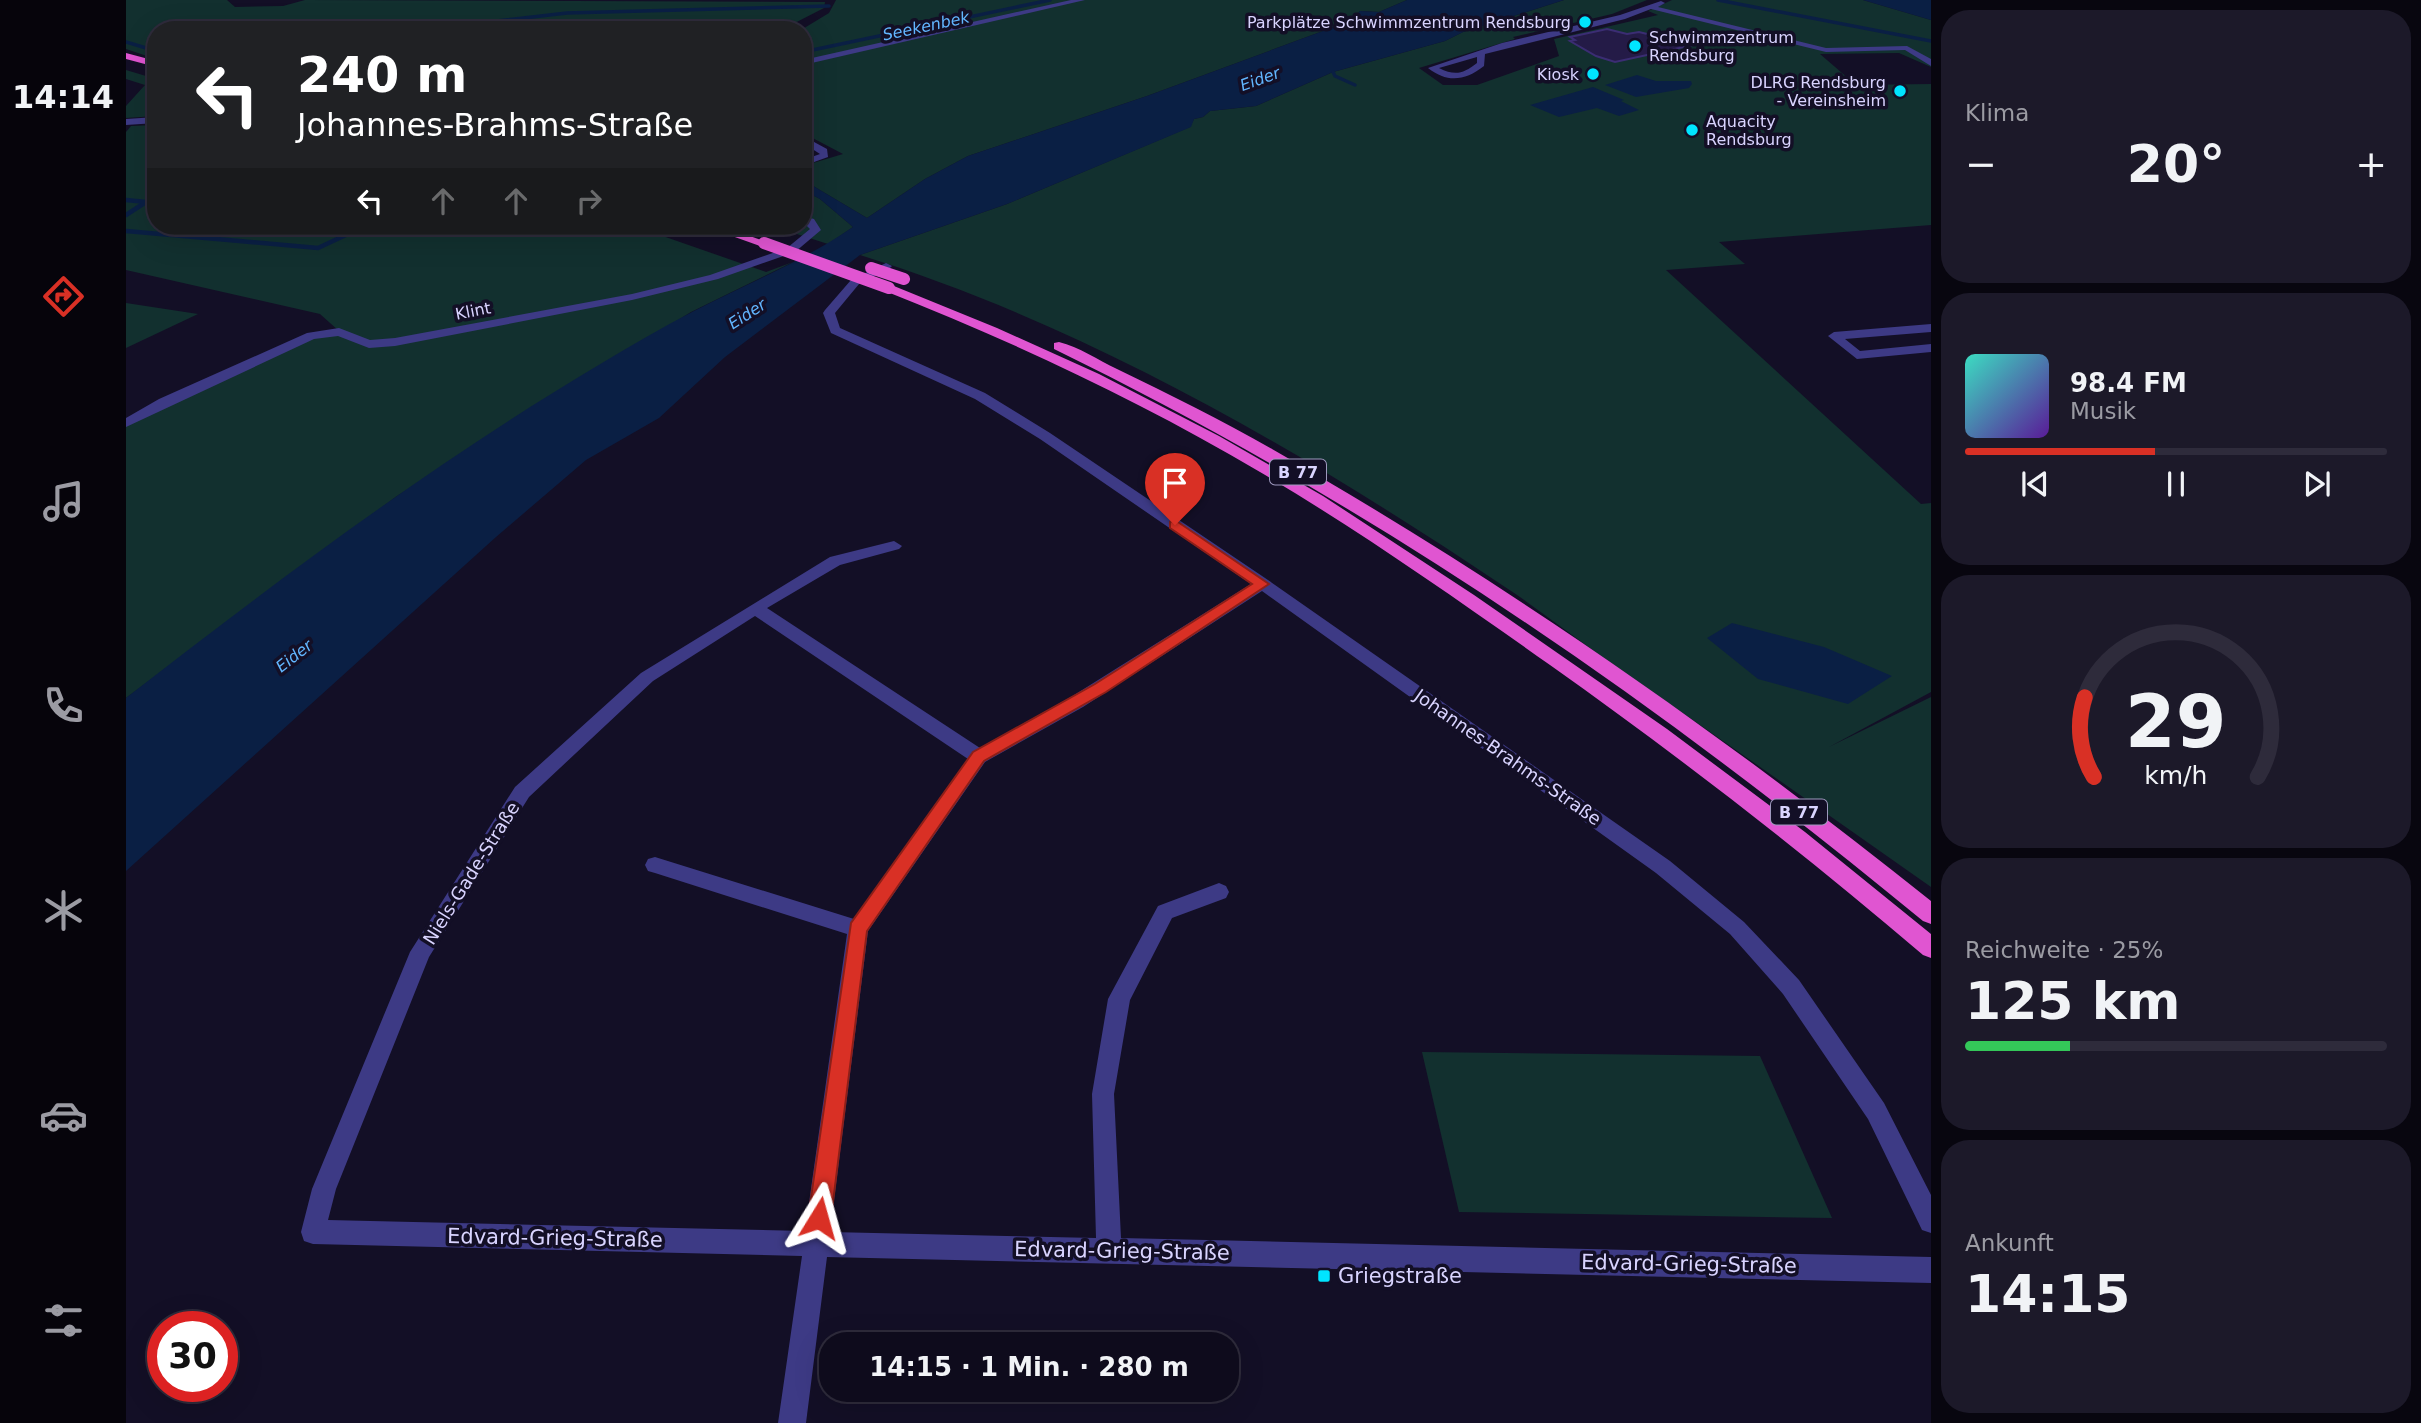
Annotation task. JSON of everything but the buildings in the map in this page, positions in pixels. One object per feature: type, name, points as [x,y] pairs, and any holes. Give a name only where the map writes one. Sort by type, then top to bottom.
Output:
[{"type":"highway","points":[[126,56],[147,62]]},
{"type":"highway","points":[[126,64],[147,70]]},
{"type":"highway","name":"B 77","points":[[739,235],[889,288],[980,324],[1164,412],[1265,469],[1490,613],[1642,720],[1852,880],[1931,948]]},
{"type":"highway","name":"B 77","points":[[777,235],[904,279],[993,316],[1176,403],[1381,521],[1494,593],[1666,711],[1931,914]]},
{"type":"street","points":[[812,61],[1081,0]]},
{"type":"street","points":[[1481,52],[1482,64],[1467,76],[1448,77],[1432,68],[1481,52],[1622,18],[1667,0]]},
{"type":"street","points":[[1651,7],[1826,50],[1907,48],[1931,63]]},
{"type":"street","points":[[126,122],[147,121]]},
{"type":"street","points":[[812,144],[824,151],[825,155],[812,160]]},
{"type":"street","name":"Klint","points":[[126,423],[163,402],[311,336],[339,332],[369,344],[395,342],[632,297],[714,277],[792,250],[810,235]]},
{"type":"street","name":"Johannes-Brahms-Straße","points":[[887,266],[855,282],[830,313],[835,330],[980,396],[1045,436],[1262,584],[1663,867],[1737,928],[1791,987],[1876,1111],[1931,1221]]},
{"type":"street","points":[[1931,328],[1834,337],[1857,355],[1931,348]]},
{"type":"street","name":"Niels-Gade-Straße","points":[[313,1232],[324,1189],[420,952],[522,792],[647,677],[835,561],[894,546]]},
{"type":"street","points":[[792,1423],[858,929],[979,757],[1100,688],[1262,584]]},
{"type":"street","points":[[755,608],[979,757]]},
{"type":"street","points":[[655,865],[858,929]]},
{"type":"street","points":[[1110,1251],[1103,1094],[1119,999],[1165,912],[1219,892]]},
{"type":"street","name":"Edvard-Grieg-Straße","points":[[313,1232],[1931,1270]]},
{"type":"green space","points":[[126,0],[227,0],[235,7],[283,6],[305,0],[825,2],[824,8],[799,21],[147,21],[147,56],[126,49]]},
{"type":"green space","points":[[836,0],[1407,0],[1379,12],[1360,11],[1353,20],[1147,96],[968,156],[925,179],[867,218],[812,185],[812,163],[843,154],[812,138],[812,23],[829,13]]},
{"type":"green space","points":[[1564,0],[1647,0],[1612,14],[1513,37],[1515,39],[1419,68],[1443,85],[1477,85],[1559,56],[1554,39],[1658,15],[1648,11],[1672,0],[1863,0],[1931,20],[1931,67],[1899,53],[1820,54],[1856,85],[1931,84],[1931,225],[1719,242],[1745,264],[1666,270],[1921,504],[1931,503],[1931,692],[1829,747],[1931,697],[1931,887],[1517,595],[1429,537],[1274,442],[1113,356],[1030,318],[946,284],[860,255],[1007,204],[1190,127],[1194,119],[1203,117],[1210,111],[1256,106],[1333,72],[1445,41],[1463,32]]},
{"type":"green space","points":[[126,70],[147,76],[147,117],[126,118],[126,106],[145,85],[126,79]]},
{"type":"green space","points":[[147,125],[147,235],[660,235],[766,272],[793,262],[691,312],[397,496],[126,698],[126,423],[311,336],[339,331],[320,314],[126,270],[126,132],[131,126]]},
{"type":"green space","points":[[812,195],[853,227],[828,244],[800,235],[812,235]]},
{"type":"green space","points":[[126,303],[198,314],[126,348]]},
{"type":"green space","points":[[1422,1052],[1760,1056],[1832,1218],[1459,1212]]},
{"type":"water","name":"Eider","points":[[1407,0],[1564,0],[1463,32],[1445,41],[1333,72],[1256,106],[1210,111],[1203,117],[1194,119],[1191,127],[1007,204],[860,255],[725,357],[659,418],[586,460],[496,537],[126,871],[126,698],[241,609],[479,440],[648,336],[795,261],[853,227],[812,195],[812,185],[867,218],[925,179],[968,156],[1147,96],[1353,20],[1360,11],[1379,12]]},
{"type":"water","points":[[1863,0],[1931,0],[1931,20]]},
{"type":"water","points":[[1637,75],[1656,81],[1691,81],[1692,84],[1689,88],[1636,97],[1605,85]]},
{"type":"water","points":[[1593,87],[1624,100],[1621,101],[1639,110],[1619,116],[1597,108],[1559,117],[1530,105]]},
{"type":"water","points":[[1732,623],[1824,647],[1892,676],[1848,704],[1758,679],[1707,638]]},
{"type":"waterway","name":"Seekenbek","points":[[812,50],[1050,0]]},
{"type":"waterway","points":[[1718,0],[1931,41]]},
{"type":"waterway","points":[[496,21],[567,13],[829,6]]},
{"type":"waterway","points":[[126,42],[147,48]]},
{"type":"waterway","points":[[1333,72],[1335,76],[1355,85]]},
{"type":"waterway","points":[[126,200],[146,202],[126,215]]},
{"type":"waterway","points":[[126,231],[147,233]]},
{"type":"waterway","points":[[171,235],[318,248],[346,235]]},
{"type":"place","name":"Parkplätze Schwimmzentrum Rendsburg","points":[[1585,22]]},
{"type":"place","name":"Schwimmzentrum Rendsburg","points":[[1635,46]]},
{"type":"place","name":"Kiosk","points":[[1593,74]]},
{"type":"place","name":"DLRG Rendsburg - Vereinsheim","points":[[1900,91]]},
{"type":"place","name":"Aquacity Rendsburg","points":[[1692,130]]},
{"type":"place","name":"Griegstraße","points":[[1324,1276]]},
{"type":"route","points":[[819,1218],[858,929],[979,757],[1100,688],[1262,584],[1175,525]]}]
